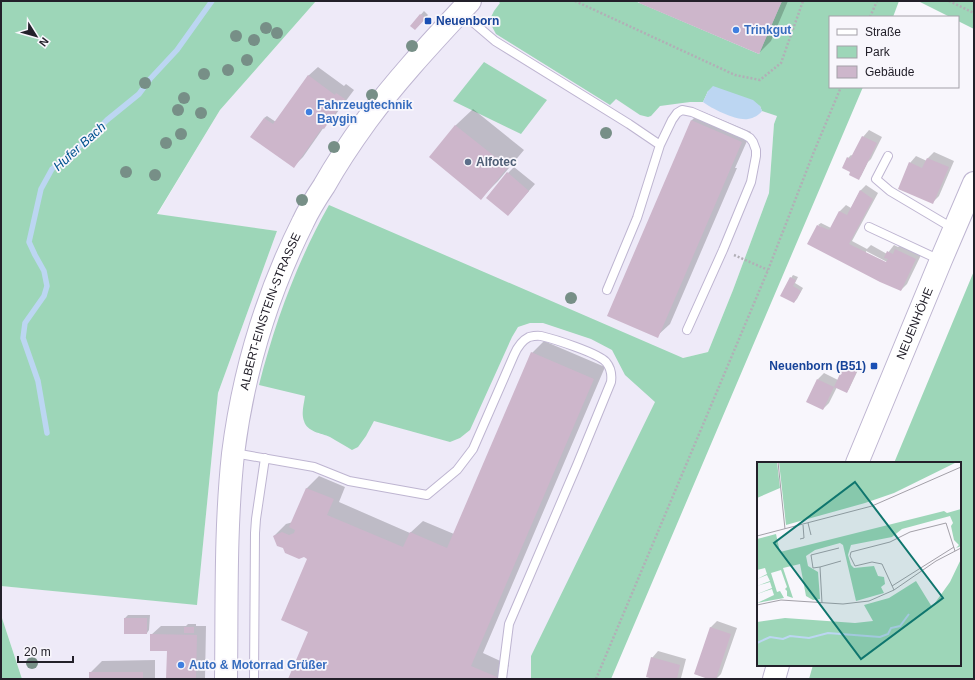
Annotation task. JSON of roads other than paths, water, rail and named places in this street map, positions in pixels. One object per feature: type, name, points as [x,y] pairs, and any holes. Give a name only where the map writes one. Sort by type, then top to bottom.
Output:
[{"type":"street","name":"ALBERT-EINSTEIN-STRASSE","points":[[226,679],[229,499],[243,395],[254,347],[264,317],[276,284],[303,222],[336,166],[392,89],[465,6]]},
{"type":"street","name":"NEUENHÖHE","points":[[857,462],[974,184]]},
{"type":"street","points":[[774,679],[778,666]]},
{"type":"lane","points":[[465,6],[495,41],[629,124],[660,145]]},
{"type":"lane","points":[[607,290],[637,218],[660,145],[677,113],[682,110],[692,112],[750,138],[756,150],[751,182],[723,250],[687,330]]},
{"type":"lane","points":[[888,156],[876,179],[890,191],[954,229]]},
{"type":"lane","points":[[869,227],[941,260]]},
{"type":"lane","points":[[234,453],[314,468],[349,480],[427,495],[457,470],[473,449],[518,345],[524,340],[530,337],[540,336],[580,349],[598,356],[605,361],[611,372],[611,382],[509,624],[502,679]]},
{"type":"lane","points":[[254,679],[255,533],[265,458]]},
{"type":"water","points":[[713,86],[753,100],[760,106],[762,111],[754,117],[743,119],[712,108],[703,102],[708,91]]},
{"type":"waterway","name":"Hufer Bach","points":[[47,433],[38,381],[23,338],[25,323],[44,296],[47,286],[44,271],[29,242],[41,189],[52,169],[88,139],[107,120],[139,94],[150,79],[177,50],[212,1]]},
{"type":"place","name":"Neuenborn","points":[[428,21]]},
{"type":"place","name":"Trinkgut","points":[[736,30]]},
{"type":"place","name":"Fahrzeugtechnik Baygin","points":[[309,112]]},
{"type":"place","name":"Alfotec","points":[[468,162]]},
{"type":"place","name":"Neuenborn (B51)","points":[[874,366]]},
{"type":"place","name":"Auto & Motorrad Grüßer","points":[[181,665]]}]
